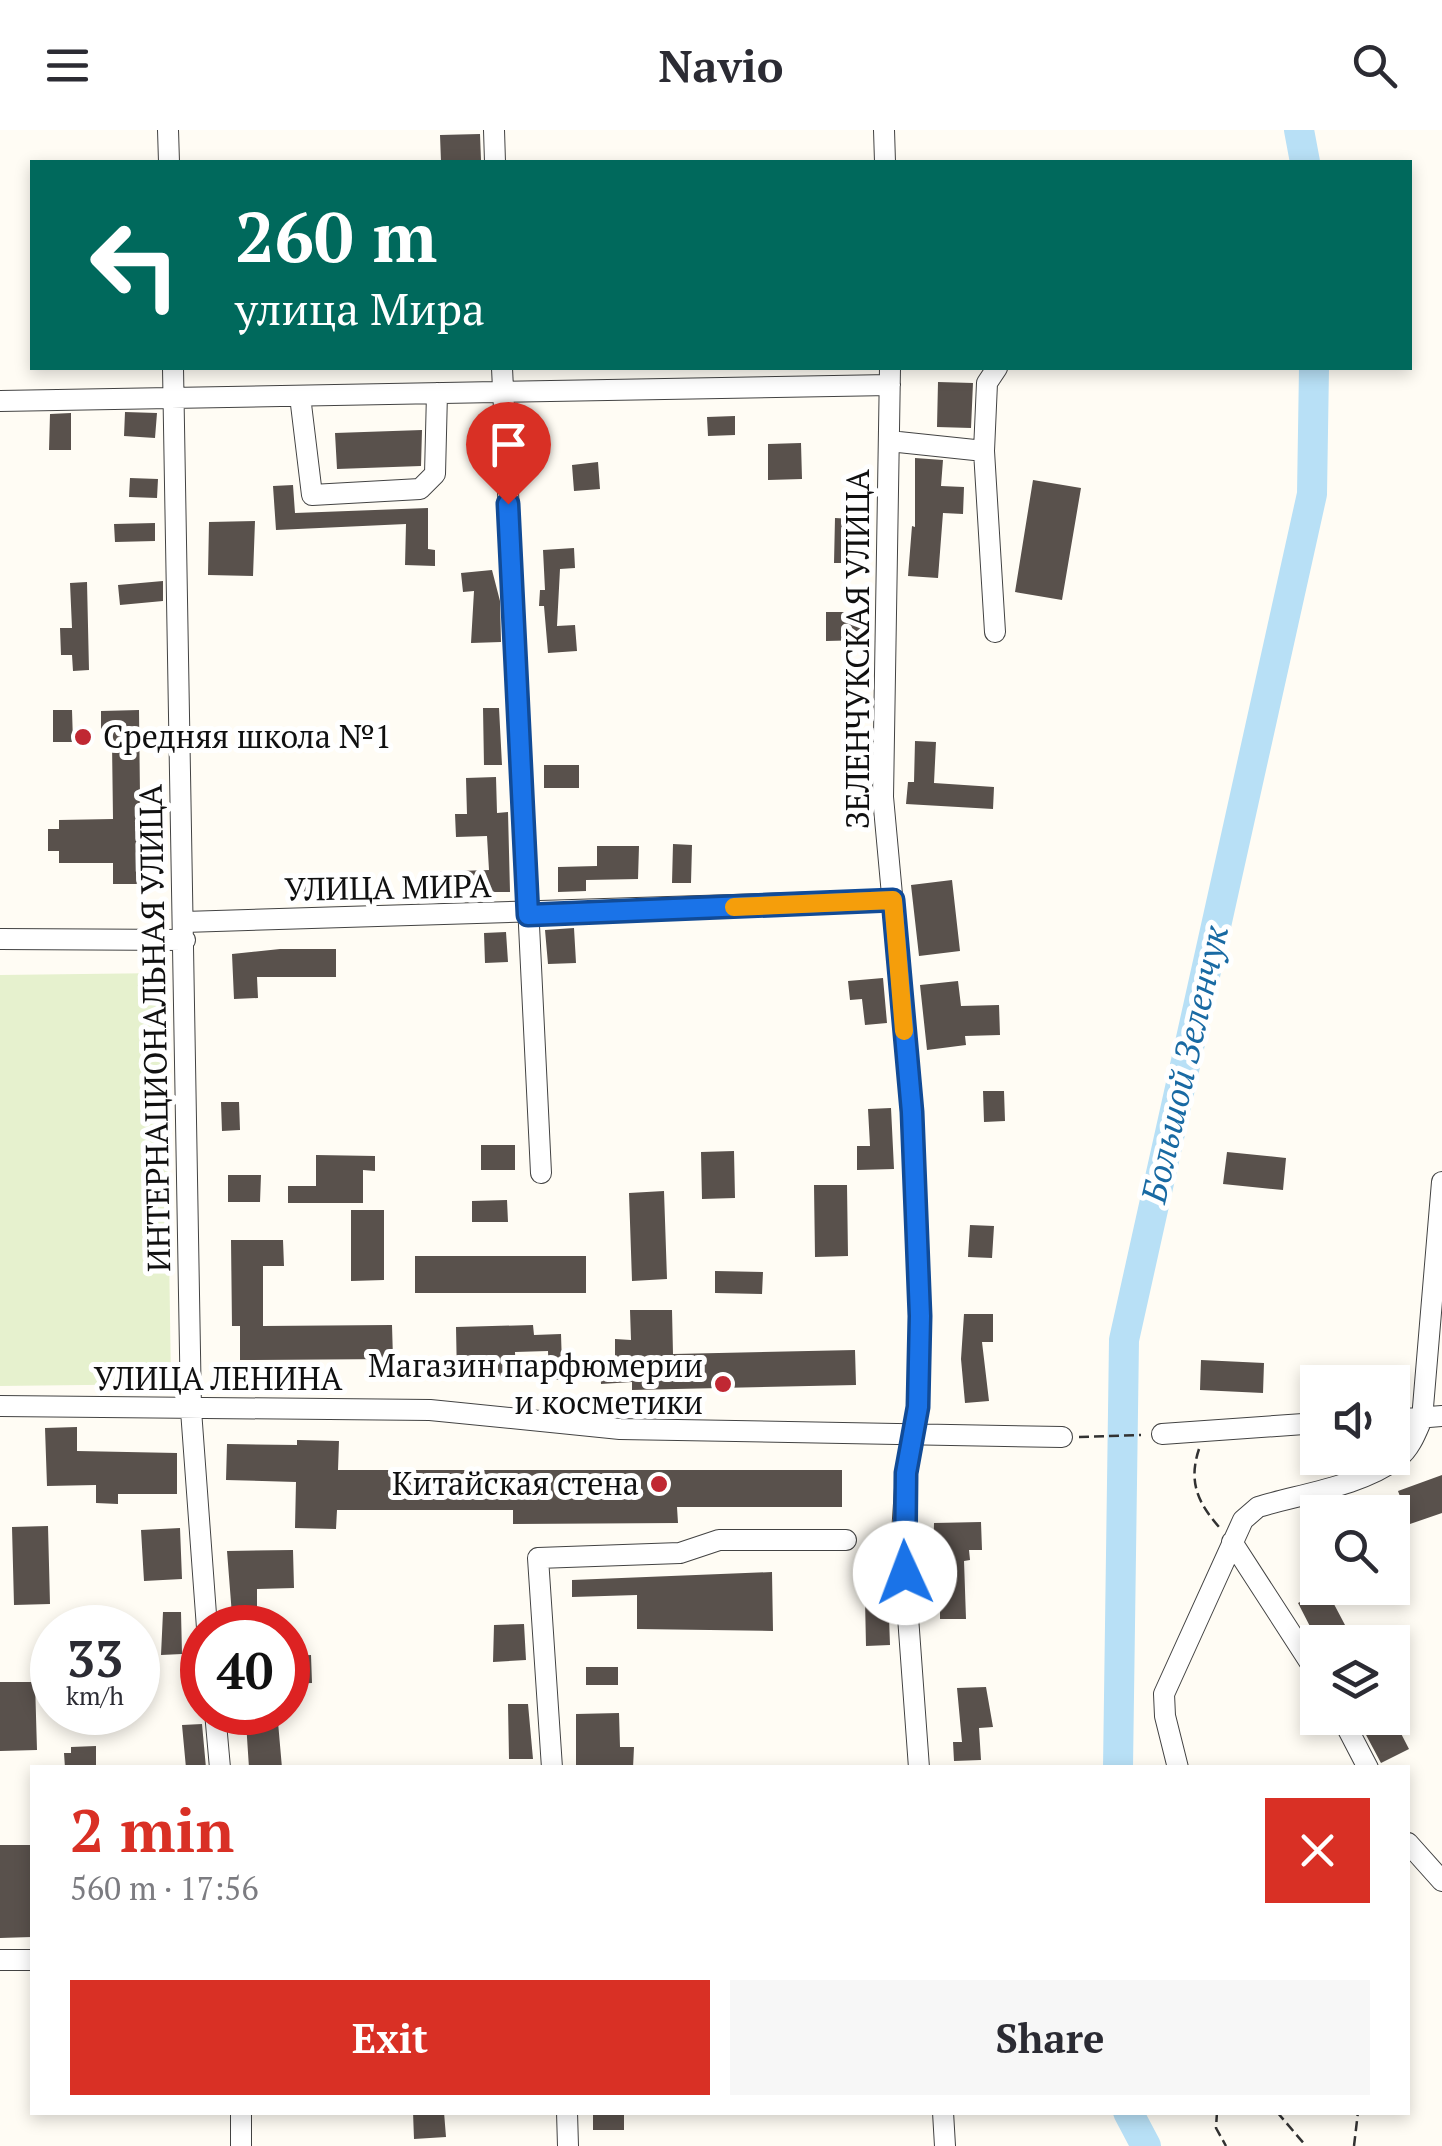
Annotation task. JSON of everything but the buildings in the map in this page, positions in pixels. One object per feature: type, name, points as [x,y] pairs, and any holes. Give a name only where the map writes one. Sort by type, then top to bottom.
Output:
[{"type":"street","points":[[168,130],[169,160]]},
{"type":"street","points":[[494,130],[496,160]]},
{"type":"street","points":[[884,130],[885,160]]},
{"type":"street","name":"ИНТЕРНАЦИОНАЛЬНАЯ УЛИЦА","points":[[173,370],[191,1410],[204,1605]]},
{"type":"street","points":[[502,370],[540,1173]]},
{"type":"street","points":[[995,632],[984,451],[987,382],[996,370]]},
{"type":"street","points":[[0,402],[503,392],[890,376]]},
{"type":"street","name":"ЗЕЛЕНЧУКСКАЯ УЛИЦА","points":[[890,376],[882,797],[912,1112],[920,1316],[914,1432],[906,1473],[902,1534],[919,1765]]},
{"type":"street","points":[[300,396],[312,495],[420,490],[435,474],[437,393]]},
{"type":"street","points":[[889,441],[984,451]]},
{"type":"street","name":"УЛИЦА МИРА","points":[[0,939],[893,900]]},
{"type":"street","points":[[1177,1765],[1165,1716],[1164,1694],[1243,1520],[1258,1507],[1374,1471],[1400,1457],[1432,1418],[1442,1182]]},
{"type":"street","name":"УЛИЦА ЛЕНИНА","points":[[0,1406],[430,1410],[620,1429],[1062,1437]]},
{"type":"street","points":[[1162,1434],[1300,1424]]},
{"type":"street","points":[[552,1765],[538,1558],[680,1553],[719,1540],[846,1540]]},
{"type":"street","points":[[1232,1542],[1300,1647]]},
{"type":"street","points":[[217,1735],[220,1765]]},
{"type":"street","points":[[1351,1735],[1366,1765]]},
{"type":"street","points":[[1410,1845],[1442,1882]]},
{"type":"street","points":[[0,1960],[30,1960]]},
{"type":"street","points":[[241,2115],[241,2146]]},
{"type":"street","points":[[568,2115],[568,2146]]},
{"type":"street","points":[[943,2115],[945,2146]]},
{"type":"path","points":[[1206,1429],[1194,1464],[1194,1489],[1201,1506],[1232,1542]]},
{"type":"path","points":[[1062,1437],[1162,1434]]},
{"type":"path","points":[[1218,2115],[1216,2128],[1226,2146]]},
{"type":"path","points":[[1280,2115],[1306,2146]]},
{"type":"path","points":[[1354,2146],[1358,2115]]},
{"type":"green space","points":[[165,973],[171,1384],[0,1386],[0,975]]},
{"type":"waterway","name":"Большой Зеленчук","points":[[1299,130],[1305,160]]},
{"type":"waterway","name":"Большой Зеленчук","points":[[1118,1765],[1124,1340],[1312,494],[1314,370]]},
{"type":"waterway","name":"Большой Зеленчук","points":[[1130,2115],[1146,2146]]},
{"type":"slow traffic","points":[[734,907],[893,900],[904,1031]]},
{"type":"place","name":"Средняя школа №1","points":[[83,737]]},
{"type":"place","name":"Магазин парфюмерии и косметики","points":[[723,1384]]},
{"type":"place","name":"Китайская стена","points":[[659,1484]]},
{"type":"route","points":[[508,504],[528,915],[893,900],[912,1112],[920,1316],[918,1407],[906,1473],[902,1534],[905,1573]]}]
